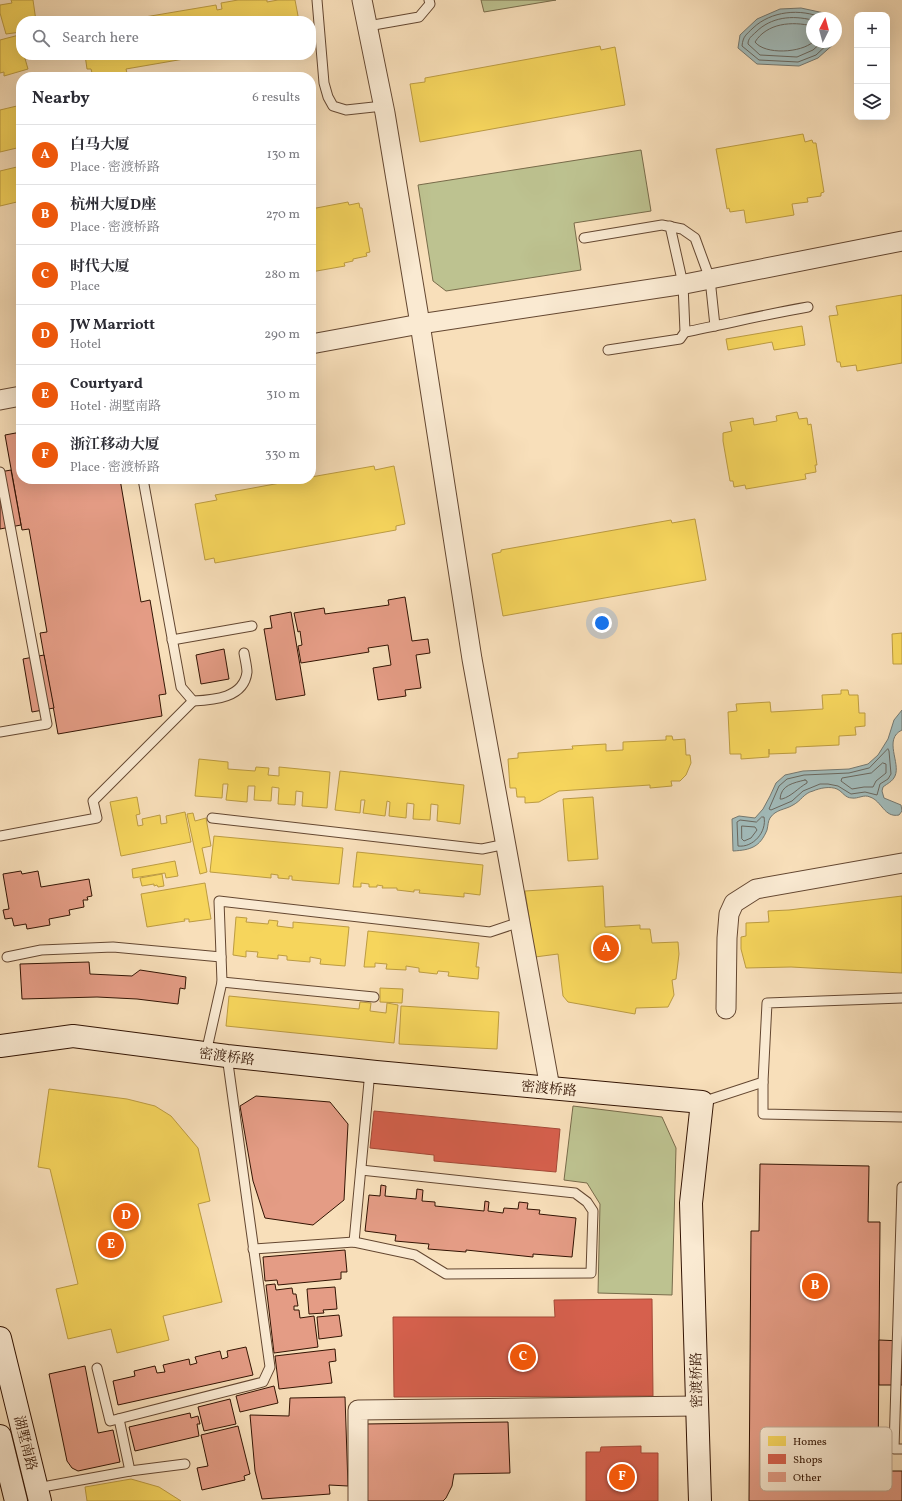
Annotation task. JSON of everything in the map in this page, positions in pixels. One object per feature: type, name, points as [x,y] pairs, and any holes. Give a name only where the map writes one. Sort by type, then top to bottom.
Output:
[{"type":"street","points":[[362,0],[383,106],[420,324],[472,659],[550,1088]]},
{"type":"street","points":[[316,343],[420,324],[683,284],[902,241]]},
{"type":"street","points":[[0,400],[16,397]]},
{"type":"street","points":[[726,1009],[728,914],[734,903],[756,889],[902,864]]},
{"type":"street","name":"密渡桥路","points":[[0,1046],[73,1036],[216,1055],[702,1102],[691,1203],[700,1501]]},
{"type":"street","name":"湖墅南路","points":[[0,1338],[39,1495]]},
{"type":"street","points":[[358,1501],[358,1410],[697,1406]]},
{"type":"street","name":"湖墅南路","points":[[0,1436],[16,1501]]},
{"type":"lane","points":[[317,0],[324,83],[333,106],[346,110],[383,106]]},
{"type":"lane","points":[[368,26],[419,17],[430,4],[429,0]]},
{"type":"lane","points":[[584,238],[662,225],[682,229],[696,238],[710,279],[715,326]]},
{"type":"lane","points":[[608,350],[680,339],[685,332],[683,284],[670,226]]},
{"type":"lane","points":[[685,332],[770,313],[808,307]]},
{"type":"lane","points":[[0,472],[47,724],[0,732]]},
{"type":"lane","points":[[143,484],[181,687],[194,701]]},
{"type":"lane","points":[[172,640],[252,626]]},
{"type":"lane","points":[[0,836],[97,818],[93,801],[194,701],[209,700],[234,694],[243,684],[247,671],[244,654]]},
{"type":"lane","points":[[212,818],[482,849],[506,844]]},
{"type":"lane","points":[[97,1368],[110,1421],[263,1382],[270,1367],[253,1249],[216,1055],[222,982],[219,900],[490,932],[520,922]]},
{"type":"lane","points":[[7,957],[41,950],[113,948],[222,957]]},
{"type":"lane","points":[[222,982],[374,996]]},
{"type":"lane","points":[[902,998],[767,1003],[763,1082],[763,1114],[902,1117]]},
{"type":"lane","points":[[354,1242],[370,1071]]},
{"type":"lane","points":[[702,1102],[763,1082]]},
{"type":"lane","points":[[253,1249],[354,1242],[415,1255],[446,1274],[591,1273],[592,1211],[587,1202],[575,1193],[360,1170]]},
{"type":"lane","points":[[902,1187],[894,1449],[902,1449]]},
{"type":"lane","points":[[119,1419],[130,1471]]},
{"type":"lane","points":[[39,1495],[130,1471],[186,1464]]},
{"type":"green space","points":[[481,0],[556,0],[484,12]]},
{"type":"green space","points":[[641,150],[651,211],[574,223],[581,270],[446,291],[433,281],[418,185]]},
{"type":"green space","points":[[573,1106],[662,1117],[676,1148],[672,1295],[598,1293],[600,1204],[587,1183],[564,1180]]},
{"type":"water","points":[[801,8],[819,12],[806,12],[806,48],[829,48],[818,58],[799,66],[757,64],[738,48],[740,35],[757,19],[780,9]]},
{"type":"water","points":[[902,710],[902,730],[896,734],[893,745],[896,765],[895,776],[883,787],[882,791],[884,798],[901,805],[902,811],[899,815],[886,812],[874,799],[870,797],[850,798],[837,789],[822,788],[810,792],[790,807],[778,811],[772,815],[769,819],[767,830],[758,844],[745,850],[733,851],[732,819],[739,816],[755,818],[763,809],[776,783],[785,775],[803,771],[849,769],[868,764],[878,755],[888,739],[894,720]]},
{"type":"building: Homes","points":[[11,0],[33,0],[35,16],[16,16],[16,33],[6,34],[0,13],[0,5],[12,3]]},
{"type":"building: Homes","points":[[238,0],[267,0],[267,2],[278,0],[295,0],[298,16],[151,16],[216,5],[217,10],[222,9],[221,3]]},
{"type":"building: Homes","points":[[16,36],[16,60],[25,60],[28,69],[4,76],[4,72],[0,73],[0,40]]},
{"type":"building: Homes","points":[[600,46],[601,50],[615,47],[625,105],[420,142],[410,84],[425,82],[425,78]]},
{"type":"building: Homes","points":[[86,60],[178,60],[126,69],[127,72],[92,72],[91,69],[87,69]]},
{"type":"building: Homes","points":[[16,106],[16,148],[0,152],[0,110]]},
{"type":"building: Homes","points":[[803,134],[805,142],[812,140],[813,143],[816,143],[824,192],[821,193],[821,196],[807,198],[808,202],[792,204],[794,215],[746,223],[744,210],[730,212],[729,208],[727,209],[716,149]]},
{"type":"building: Homes","points":[[16,167],[16,202],[0,206],[0,171]]},
{"type":"building: Homes","points":[[348,202],[349,205],[359,203],[360,208],[362,208],[370,252],[366,253],[367,256],[353,259],[353,261],[344,263],[345,266],[316,271],[316,208]]},
{"type":"building: Homes","points":[[902,295],[902,363],[857,371],[856,365],[841,367],[840,362],[837,362],[829,316],[838,315],[836,306]]},
{"type":"building: Homes","points":[[802,326],[805,345],[774,350],[772,342],[728,350],[726,339]]},
{"type":"building: Homes","points":[[797,412],[799,419],[807,418],[808,425],[811,424],[817,465],[815,465],[816,472],[805,474],[806,479],[746,489],[745,485],[734,487],[733,481],[730,481],[723,441],[723,433],[732,431],[730,422],[753,418],[754,425],[777,421],[776,416]]},
{"type":"building: Homes","points":[[374,466],[375,470],[394,466],[405,524],[396,526],[396,530],[215,563],[214,558],[205,560],[195,504],[217,500],[215,495],[275,484],[316,484],[316,476]]},
{"type":"building: Homes","points":[[695,519],[706,580],[503,616],[492,554],[501,552],[501,550],[671,520],[672,523]]},
{"type":"building: Homes","points":[[902,633],[902,664],[893,664],[892,634]]},
{"type":"building: Homes","points":[[841,690],[848,690],[849,695],[858,695],[859,713],[865,713],[865,726],[855,727],[856,735],[839,736],[839,745],[796,747],[796,753],[769,754],[769,757],[741,759],[741,754],[730,754],[728,712],[737,711],[736,704],[770,702],[771,712],[823,709],[822,695],[841,694]]},
{"type":"building: Homes","points":[[666,736],[672,736],[673,740],[685,739],[686,755],[690,755],[691,763],[686,775],[680,781],[671,781],[672,786],[650,788],[650,785],[559,791],[539,802],[525,803],[525,797],[517,797],[516,788],[510,788],[508,759],[518,758],[518,753],[573,749],[572,746],[606,744],[606,751],[623,750],[623,742],[666,740]]},
{"type":"building: Homes","points":[[199,759],[228,762],[228,769],[255,771],[256,767],[269,768],[268,775],[279,776],[279,767],[330,772],[327,808],[302,806],[303,792],[296,791],[295,805],[278,804],[279,788],[272,787],[271,801],[254,800],[255,786],[248,786],[247,802],[226,800],[228,784],[223,784],[222,798],[195,796]]},
{"type":"building: Homes","points":[[340,771],[464,785],[460,824],[437,821],[438,805],[431,804],[430,820],[413,819],[414,804],[407,803],[406,818],[389,816],[390,802],[387,801],[385,816],[363,813],[365,800],[361,800],[360,813],[335,810]]},
{"type":"building: Homes","points":[[137,797],[140,814],[136,815],[138,826],[143,825],[142,819],[160,815],[161,824],[167,823],[166,816],[185,812],[191,842],[121,856],[110,802]]},
{"type":"building: Homes","points":[[593,797],[598,859],[568,861],[563,799]]},
{"type":"building: Homes","points":[[193,813],[195,821],[206,818],[211,846],[202,848],[207,872],[200,874],[187,814]]},
{"type":"building: Homes","points":[[214,836],[343,848],[339,884],[292,880],[292,876],[289,876],[289,879],[278,878],[278,875],[271,874],[271,878],[210,872]]},
{"type":"building: Homes","points":[[357,852],[483,865],[480,895],[464,893],[464,897],[419,893],[420,890],[414,890],[414,892],[397,890],[397,888],[382,888],[383,886],[377,885],[377,887],[369,887],[369,884],[361,883],[361,887],[353,887]]},
{"type":"building: Homes","points":[[175,861],[178,876],[166,878],[165,873],[133,878],[132,869]]},
{"type":"building: Homes","points":[[162,874],[164,886],[158,887],[157,885],[154,886],[154,884],[142,886],[140,878]]},
{"type":"building: Homes","points":[[205,883],[211,919],[189,922],[189,919],[184,919],[185,921],[147,927],[141,894]]},
{"type":"building: Homes","points":[[603,886],[605,927],[640,925],[640,929],[650,929],[652,943],[678,942],[679,954],[676,979],[672,980],[674,995],[668,1007],[636,1008],[635,1014],[568,1002],[563,996],[558,954],[535,957],[525,891]]},
{"type":"building: Homes","points":[[902,896],[902,973],[791,967],[746,968],[741,949],[741,937],[746,936],[746,923],[769,922],[768,911],[789,910]]},
{"type":"building: Homes","points":[[236,917],[247,918],[246,922],[268,924],[269,920],[278,921],[277,926],[293,928],[293,922],[349,927],[345,966],[320,964],[321,959],[310,957],[310,962],[287,960],[287,956],[278,955],[278,959],[257,957],[258,952],[246,951],[246,957],[233,955]]},
{"type":"building: Homes","points":[[368,931],[479,943],[476,967],[479,967],[478,979],[448,976],[449,972],[438,971],[437,974],[419,972],[419,968],[406,966],[406,970],[386,969],[387,964],[375,963],[375,967],[364,967]]},
{"type":"building: Homes","points":[[380,988],[403,989],[402,1003],[380,1002]]},
{"type":"building: Homes","points":[[229,996],[359,1009],[360,1002],[371,1003],[370,1011],[386,1013],[387,1003],[398,1005],[394,1043],[226,1026]]},
{"type":"building: Homes","points":[[401,1006],[499,1012],[497,1049],[399,1044]]},
{"type":"building: Homes","points":[[49,1089],[127,1099],[155,1106],[171,1116],[198,1148],[210,1201],[198,1204],[222,1302],[163,1316],[169,1340],[117,1353],[111,1329],[68,1339],[56,1289],[78,1284],[50,1169],[38,1167]]},
{"type":"building: Homes","points":[[131,1479],[159,1487],[181,1501],[87,1501],[85,1487]]},
{"type":"building: Shops","points":[[374,1111],[560,1129],[556,1172],[434,1161],[434,1155],[370,1148]]},
{"type":"building: Shops","points":[[652,1299],[653,1396],[394,1397],[393,1317],[555,1317],[554,1300]]},
{"type":"building: Shops","points":[[641,1446],[641,1453],[658,1453],[658,1501],[586,1501],[586,1452],[600,1452],[601,1447]]},
{"type":"building: Other","points":[[16,433],[16,484],[121,484],[141,602],[150,600],[166,694],[159,695],[162,716],[58,734],[40,633],[47,632],[29,529],[22,530],[5,435]]},
{"type":"building: Other","points":[[11,470],[21,525],[0,529],[0,472]]},
{"type":"building: Other","points":[[405,597],[412,641],[428,639],[430,653],[416,655],[421,688],[405,690],[406,696],[378,700],[373,668],[391,665],[388,645],[368,648],[369,652],[301,663],[298,646],[302,645],[300,631],[298,632],[294,613],[324,608],[325,614],[389,605],[388,600]]},
{"type":"building: Other","points":[[291,612],[305,695],[276,700],[264,629],[272,628],[270,616]]},
{"type":"building: Other","points":[[224,649],[229,679],[201,684],[196,655]]},
{"type":"building: Other","points":[[44,655],[54,708],[32,712],[23,659]]},
{"type":"building: Other","points":[[21,871],[22,874],[38,871],[41,887],[89,879],[92,896],[87,897],[88,900],[83,900],[84,907],[69,910],[70,915],[49,919],[50,925],[27,929],[26,924],[14,926],[12,918],[5,919],[3,910],[9,909],[3,874]]},
{"type":"building: Other","points":[[89,962],[90,974],[132,976],[140,970],[186,977],[185,989],[180,988],[178,1004],[137,999],[97,997],[22,999],[20,964]]},
{"type":"building: Other","points":[[256,1096],[330,1102],[348,1124],[344,1200],[313,1225],[265,1218],[253,1181],[240,1106]]},
{"type":"building: Other","points":[[760,1164],[869,1166],[868,1222],[880,1222],[878,1427],[760,1427],[760,1491],[892,1491],[892,1471],[902,1471],[902,1501],[749,1501],[751,1231],[759,1231]]},
{"type":"building: Other","points":[[381,1185],[386,1186],[385,1196],[416,1199],[417,1189],[423,1190],[422,1201],[435,1202],[435,1206],[484,1211],[485,1201],[489,1202],[488,1211],[503,1213],[504,1208],[518,1209],[519,1202],[528,1203],[527,1209],[540,1210],[539,1214],[576,1218],[572,1257],[533,1254],[533,1257],[466,1250],[466,1252],[428,1249],[429,1244],[395,1241],[396,1235],[365,1231],[369,1195],[380,1196]]},
{"type":"building: Other","points":[[345,1250],[347,1272],[341,1272],[341,1279],[278,1285],[277,1280],[265,1281],[263,1257]]},
{"type":"building: Other","points":[[275,1284],[276,1290],[292,1288],[293,1294],[296,1294],[298,1306],[294,1306],[294,1310],[299,1310],[300,1318],[314,1316],[318,1347],[274,1353],[266,1285]]},
{"type":"building: Other","points":[[335,1287],[337,1309],[323,1310],[324,1313],[309,1314],[307,1289]]},
{"type":"building: Other","points":[[339,1315],[342,1336],[319,1339],[317,1317]]},
{"type":"building: Other","points":[[879,1340],[902,1341],[902,1385],[879,1385]]},
{"type":"building: Other","points":[[246,1347],[253,1375],[118,1405],[113,1381],[135,1376],[134,1371],[155,1366],[157,1373],[165,1372],[163,1365],[189,1359],[190,1365],[197,1363],[195,1357],[220,1351],[222,1359],[228,1357],[227,1351]]},
{"type":"building: Other","points":[[335,1349],[336,1361],[329,1362],[332,1383],[279,1389],[275,1356]]},
{"type":"building: Other","points":[[85,1366],[98,1433],[113,1430],[120,1462],[78,1471],[72,1468],[67,1461],[49,1374]]},
{"type":"building: Other","points":[[274,1386],[278,1403],[240,1412],[236,1396]]},
{"type":"building: Other","points":[[345,1397],[348,1486],[329,1485],[330,1494],[262,1499],[255,1471],[250,1415],[289,1416],[290,1398]]},
{"type":"building: Other","points":[[230,1399],[236,1424],[204,1431],[198,1407]]},
{"type":"building: Other","points":[[190,1413],[191,1418],[198,1416],[200,1424],[197,1424],[199,1436],[135,1451],[129,1427]]},
{"type":"building: Other","points":[[508,1422],[510,1473],[454,1474],[452,1486],[443,1501],[366,1501],[365,1424]]},
{"type":"building: Other","points":[[238,1426],[250,1474],[244,1476],[245,1480],[202,1490],[197,1468],[208,1466],[201,1435]]},
{"type":"place","name":"白马大厦","points":[[606,948]]},
{"type":"place","name":"JW Marriott","points":[[126,1216]]},
{"type":"place","name":"Courtyard","points":[[111,1245]]},
{"type":"place","name":"杭州大厦D座","points":[[815,1286]]},
{"type":"place","name":"时代大厦","points":[[523,1357]]},
{"type":"place","name":"浙江移动大厦","points":[[622,1477]]}]
